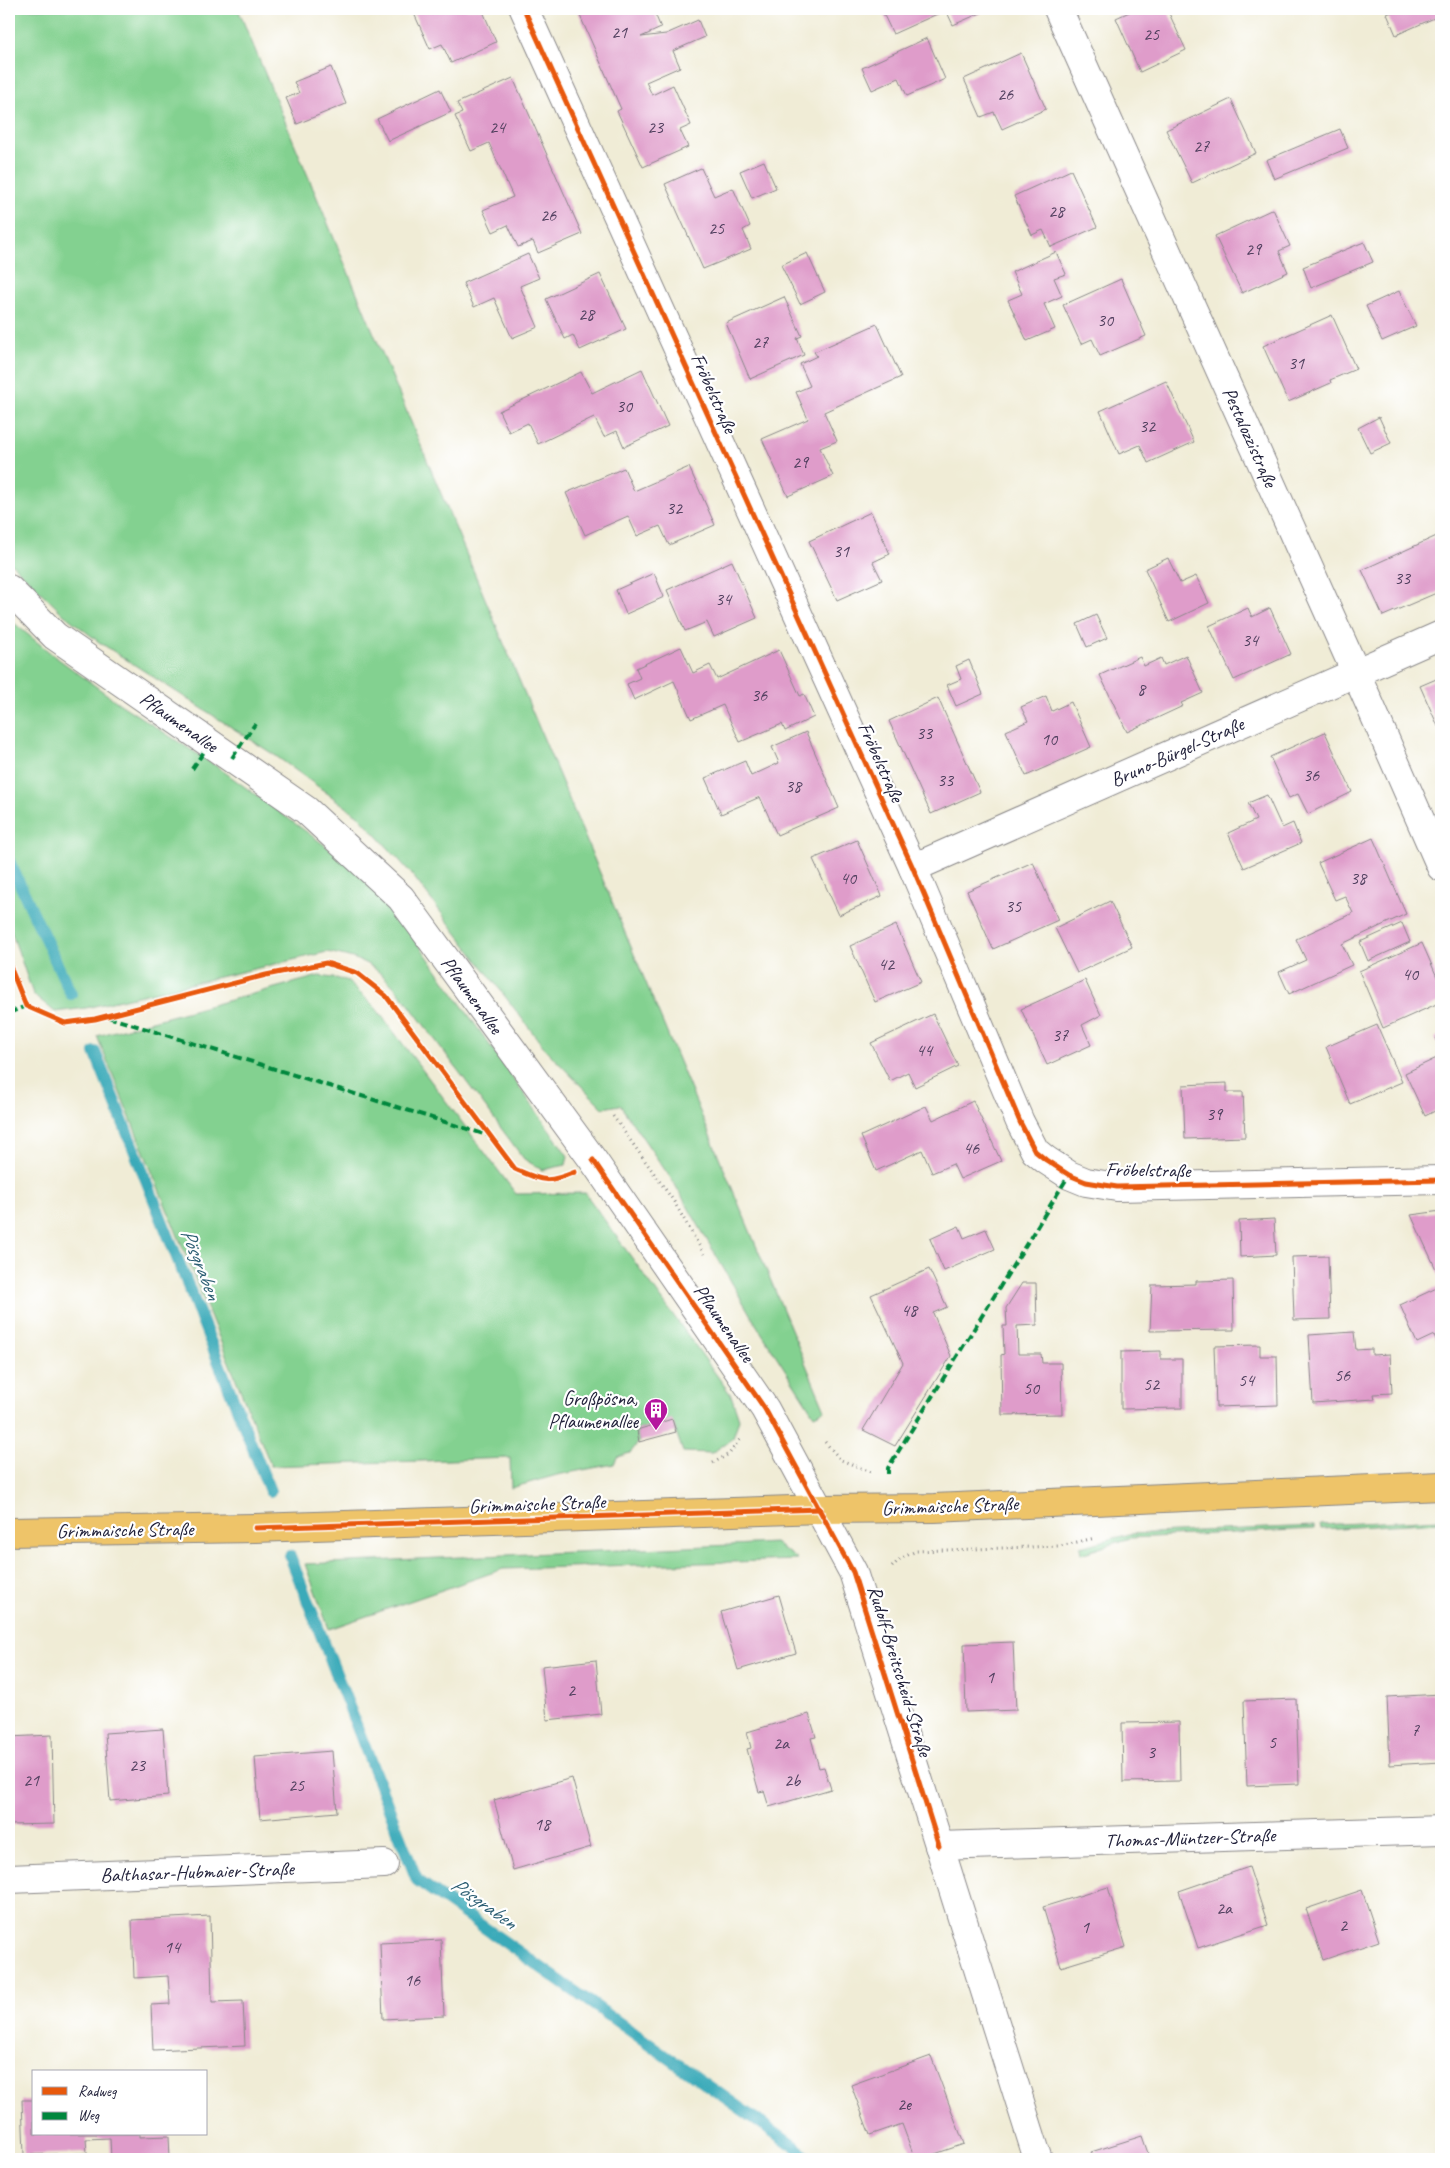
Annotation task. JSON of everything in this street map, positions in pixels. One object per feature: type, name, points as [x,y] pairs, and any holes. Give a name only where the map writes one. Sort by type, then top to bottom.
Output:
[{"type":"main road","name":"Grimmaische Straße","points":[[9,1532],[255,1528],[820,1509],[934,1508],[1441,1486]]},
{"type":"street","name":"Fröbelstraße","points":[[524,9],[913,868],[1020,1122],[1035,1151],[1069,1175],[1086,1182],[1117,1187],[1441,1180]]},
{"type":"street","name":"Pestalozzistraße","points":[[1058,9],[1441,867]]},
{"type":"street","name":"Pflaumenallee","points":[[9,589],[55,636],[306,810],[401,898],[593,1160],[765,1409],[820,1509]]},
{"type":"street","name":"Bruno-Bürgel-Straße","points":[[913,868],[1441,635]]},
{"type":"street","name":"Rudolf-Breitscheid-Straße","points":[[820,1509],[853,1572],[1038,2159]]},
{"type":"street","name":"Thomas-Müntzer-Straße","points":[[939,1846],[1441,1830]]},
{"type":"street","name":"Balthasar-Hubmaier-Straße","points":[[9,1879],[384,1864]]},
{"type":"path","points":[[892,1567],[900,1559],[916,1551],[934,1550]]},
{"type":"green space","points":[[9,9],[238,9],[825,1410],[814,1415],[754,1321],[674,1183],[620,1105],[603,1108],[546,1050],[410,872],[360,817],[276,756],[99,642],[63,614],[9,561]]},
{"type":"green space","points":[[9,619],[53,655],[120,704],[219,768],[341,857],[384,900],[410,932],[568,1156],[566,1165],[542,1170],[524,1159],[404,998],[378,971],[352,958],[327,952],[86,1008],[55,1012],[33,994],[9,925]]},
{"type":"green space","points":[[319,976],[346,980],[375,1007],[516,1194],[585,1193],[731,1395],[739,1419],[733,1438],[712,1453],[683,1452],[672,1420],[637,1430],[639,1442],[630,1453],[617,1457],[614,1464],[557,1475],[511,1488],[510,1458],[271,1466],[97,1036]]},
{"type":"green space","points":[[1441,1519],[1441,1522],[1321,1529],[1320,1525]]},
{"type":"green space","points":[[1314,1526],[1314,1529],[1130,1538],[1081,1554],[1080,1547],[1130,1534]]},
{"type":"green space","points":[[775,1543],[798,1560],[503,1569],[329,1629],[305,1564]]},
{"type":"building","points":[[412,9],[482,9],[496,42],[451,63],[442,44],[430,49]]},
{"type":"building","points":[[577,9],[653,9],[661,28],[641,37],[666,34],[698,20],[705,37],[673,51],[680,67],[646,82],[652,95],[673,85],[691,125],[680,130],[688,147],[643,167],[617,111],[621,109]]},
{"type":"building","points":[[881,9],[990,9],[953,25],[946,10],[893,34]]},
{"type":"building","points":[[1136,9],[1167,9],[1186,50],[1140,72],[1116,18]]},
{"type":"building","points":[[1399,9],[1441,9],[1441,15],[1396,35],[1387,14]]},
{"type":"building","points":[[927,38],[945,79],[907,96],[899,78],[872,90],[862,68]]},
{"type":"building","points":[[1021,53],[1046,109],[1002,129],[994,112],[981,117],[964,79]]},
{"type":"building","points":[[331,67],[346,104],[297,124],[286,98],[299,93],[294,82]]},
{"type":"building","points":[[513,78],[582,234],[538,253],[533,241],[518,247],[508,225],[493,232],[483,210],[513,197],[489,143],[471,151],[455,116],[462,113],[457,103]]},
{"type":"building","points":[[440,89],[451,112],[388,141],[377,119]]},
{"type":"building","points":[[1231,99],[1256,153],[1192,183],[1166,130]]},
{"type":"building","points":[[1340,129],[1348,148],[1274,179],[1266,160]]},
{"type":"building","points":[[764,161],[776,188],[752,198],[740,171]]},
{"type":"building","points":[[701,168],[714,196],[733,188],[750,226],[743,230],[751,249],[703,269],[665,184]]},
{"type":"building","points":[[1071,170],[1097,227],[1051,247],[1043,230],[1032,235],[1014,196]]},
{"type":"building","points":[[1273,209],[1290,246],[1279,251],[1288,272],[1242,293],[1215,236]]},
{"type":"building","points":[[1364,242],[1373,262],[1311,288],[1303,267]]},
{"type":"building","points":[[1056,252],[1066,274],[1054,278],[1062,296],[1044,304],[1055,329],[1027,341],[1008,300],[1022,294],[1012,272]]},
{"type":"building","points":[[807,253],[825,292],[800,304],[781,265]]},
{"type":"building","points":[[528,254],[539,278],[520,286],[538,327],[512,338],[494,298],[474,307],[463,283]]},
{"type":"building","points":[[600,274],[626,329],[580,350],[573,335],[565,339],[546,299]]},
{"type":"building","points":[[1121,279],[1146,336],[1100,356],[1092,339],[1081,344],[1063,305]]},
{"type":"building","points":[[1399,291],[1416,326],[1382,341],[1366,306]]},
{"type":"building","points":[[784,297],[802,336],[797,338],[804,355],[750,379],[726,323]]},
{"type":"building","points":[[1332,315],[1356,369],[1330,380],[1331,383],[1288,402],[1263,346]]},
{"type":"building","points":[[877,324],[901,377],[824,412],[837,441],[820,448],[833,476],[788,496],[762,439],[808,419],[796,392],[810,386],[800,364],[817,356],[814,352]]},
{"type":"building","points":[[642,369],[668,426],[624,447],[617,431],[604,437],[594,417],[538,444],[528,423],[509,432],[499,411],[581,372],[592,393]]},
{"type":"building","points":[[1166,381],[1194,442],[1148,463],[1140,445],[1119,454],[1100,411]]},
{"type":"building","points":[[1379,417],[1391,443],[1370,453],[1358,428]]},
{"type":"building","points":[[689,467],[715,525],[669,545],[660,526],[637,536],[628,516],[585,535],[566,493],[624,468],[634,491]]},
{"type":"building","points":[[871,512],[890,554],[873,562],[882,580],[837,600],[809,541]]},
{"type":"building","points":[[1441,534],[1441,591],[1383,616],[1362,570]]},
{"type":"building","points":[[1168,558],[1180,583],[1196,576],[1209,603],[1169,622],[1145,569]]},
{"type":"building","points":[[732,561],[757,618],[714,637],[707,622],[685,631],[667,590]]},
{"type":"building","points":[[654,573],[664,597],[626,614],[616,590]]},
{"type":"building","points":[[1248,608],[1252,617],[1270,608],[1291,654],[1234,680],[1209,626]]},
{"type":"building","points":[[1096,615],[1107,638],[1087,647],[1077,624]]},
{"type":"building","points":[[681,647],[693,673],[710,665],[717,679],[779,650],[800,696],[804,694],[814,717],[785,731],[782,724],[740,742],[723,705],[691,719],[674,681],[634,700],[627,684],[640,678],[636,668]]},
{"type":"building","points":[[1186,655],[1203,693],[1181,703],[1183,706],[1127,732],[1100,675],[1140,657],[1144,666],[1161,658],[1164,665]]},
{"type":"building","points":[[969,660],[983,694],[956,706],[947,685],[961,679],[956,666]]},
{"type":"building","points":[[1441,677],[1441,733],[1420,686]]},
{"type":"building","points":[[1046,696],[1052,711],[1071,702],[1091,747],[1026,776],[1006,731],[1028,721],[1021,707]]},
{"type":"building","points":[[938,698],[980,792],[931,814],[889,721]]},
{"type":"building","points":[[806,732],[839,808],[777,835],[760,797],[721,814],[705,778],[745,761],[751,776],[779,763],[772,747]]},
{"type":"building","points":[[1325,732],[1352,792],[1308,814],[1298,794],[1289,798],[1270,757]]},
{"type":"building","points":[[1267,795],[1282,828],[1293,823],[1301,843],[1244,868],[1228,833],[1256,820],[1248,803]]},
{"type":"building","points":[[1373,838],[1406,914],[1342,944],[1352,965],[1289,994],[1279,972],[1306,960],[1296,939],[1353,913],[1345,896],[1335,900],[1318,863]]},
{"type":"building","points":[[857,840],[882,896],[839,915],[813,859]]},
{"type":"building","points":[[1033,862],[1058,920],[993,949],[967,891]]},
{"type":"building","points":[[1110,901],[1132,947],[1077,973],[1055,928]]},
{"type":"building","points":[[1402,923],[1410,942],[1368,961],[1360,942]]},
{"type":"building","points":[[896,925],[921,982],[875,1002],[850,946]]},
{"type":"building","points":[[1422,943],[1441,986],[1441,1002],[1383,1028],[1359,971]]},
{"type":"building","points":[[1085,980],[1101,1015],[1082,1025],[1091,1045],[1047,1065],[1021,1009]]},
{"type":"building","points":[[933,1014],[958,1066],[915,1087],[908,1072],[890,1081],[871,1043]]},
{"type":"building","points":[[1377,1025],[1402,1082],[1350,1104],[1326,1047]]},
{"type":"building","points":[[1441,1035],[1441,1051],[1435,1038]]},
{"type":"building","points":[[1441,1056],[1441,1114],[1439,1109],[1425,1116],[1405,1073]]},
{"type":"building","points":[[1227,1083],[1227,1092],[1243,1092],[1245,1137],[1185,1139],[1183,1085]]},
{"type":"building","points":[[973,1101],[1001,1161],[960,1179],[953,1164],[932,1173],[922,1150],[876,1171],[861,1136],[926,1106],[933,1120]]},
{"type":"building","points":[[1441,1211],[1441,1280],[1411,1215]]},
{"type":"building","points":[[1274,1219],[1276,1255],[1240,1257],[1239,1221]]},
{"type":"building","points":[[959,1226],[964,1238],[986,1229],[995,1249],[944,1271],[930,1239]]},
{"type":"building","points":[[1328,1256],[1330,1319],[1294,1320],[1292,1257]]},
{"type":"building","points":[[929,1269],[947,1307],[933,1313],[951,1356],[895,1446],[863,1430],[903,1363],[871,1295]]},
{"type":"building","points":[[1233,1280],[1234,1330],[1150,1331],[1152,1285],[1196,1284],[1196,1281]]},
{"type":"building","points":[[1022,1283],[1036,1283],[1037,1325],[1017,1326],[1018,1354],[1041,1354],[1042,1363],[1061,1363],[1062,1414],[1002,1415],[1001,1355],[1004,1354],[1003,1326],[1007,1326],[1006,1308]]},
{"type":"building","points":[[1441,1286],[1441,1350],[1434,1335],[1417,1343],[1400,1305]]},
{"type":"building","points":[[1354,1332],[1356,1350],[1372,1349],[1372,1355],[1390,1354],[1392,1393],[1374,1394],[1375,1399],[1313,1403],[1309,1335]]},
{"type":"building","points":[[1260,1345],[1260,1356],[1277,1356],[1278,1405],[1216,1407],[1214,1346]]},
{"type":"building","points":[[1161,1351],[1161,1359],[1182,1359],[1182,1408],[1121,1409],[1121,1352]]},
{"type":"building","name":"Großpösna, Pflaumenallee","points":[[672,1419],[676,1432],[639,1442],[637,1430]]},
{"type":"building","points":[[779,1595],[796,1653],[738,1670],[721,1612]]},
{"type":"building","points":[[1013,1642],[1016,1710],[966,1712],[964,1644]]},
{"type":"building","points":[[596,1660],[601,1714],[547,1720],[542,1666]]},
{"type":"building","points":[[1441,1694],[1441,1762],[1390,1765],[1387,1697]]},
{"type":"building","points":[[1296,1699],[1299,1784],[1247,1786],[1244,1701]]},
{"type":"building","points":[[809,1714],[816,1737],[811,1738],[819,1768],[824,1767],[831,1789],[769,1807],[764,1791],[759,1792],[747,1749],[751,1748],[747,1732]]},
{"type":"building","points":[[1179,1722],[1180,1781],[1123,1782],[1122,1723]]},
{"type":"building","points":[[163,1729],[168,1796],[110,1801],[105,1733]]},
{"type":"building","points":[[52,1735],[54,1824],[9,1825],[9,1737]]},
{"type":"building","points":[[332,1751],[337,1812],[260,1819],[255,1757]]},
{"type":"building","points":[[572,1778],[591,1847],[513,1870],[494,1800]]},
{"type":"building","points":[[1249,1867],[1268,1925],[1198,1948],[1179,1891]]},
{"type":"building","points":[[1108,1887],[1126,1947],[1061,1967],[1043,1907]]},
{"type":"building","points":[[1362,1890],[1379,1941],[1323,1960],[1306,1909]]},
{"type":"building","points":[[210,1916],[212,2002],[243,2001],[245,2046],[153,2050],[151,2005],[170,2004],[168,1976],[134,1978],[132,1920]]},
{"type":"building","points":[[441,1940],[444,2016],[383,2019],[380,1943]]},
{"type":"building","points":[[931,2056],[964,2144],[915,2159],[902,2124],[870,2135],[851,2085]]},
{"type":"building","points":[[22,2100],[32,2100],[32,2136],[169,2136],[170,2159],[111,2159],[110,2138],[86,2139],[87,2153],[24,2155]]},
{"type":"building","points":[[1142,2136],[1150,2159],[1094,2159],[1091,2152]]},
{"type":"waterway","name":"Pösgraben","points":[[9,861],[71,994]]},
{"type":"waterway","name":"Pösgraben","points":[[95,1052],[270,1491]]},
{"type":"waterway","name":"Pösgraben","points":[[290,1556],[417,1880],[812,2159]]},
{"type":"marked path","points":[[232,758],[255,724]]},
{"type":"marked path","points":[[192,769],[210,743]]},
{"type":"marked path","points":[[9,1013],[26,1006]]},
{"type":"marked path","points":[[108,1017],[490,1136]]},
{"type":"marked path","points":[[888,1474],[888,1468],[1069,1175]]},
{"type":"cycle path","points":[[524,9],[913,868],[1020,1122],[1035,1151],[1069,1175],[1086,1182],[1117,1187],[1441,1180]]},
{"type":"cycle path","points":[[9,964],[26,1006],[65,1023],[95,1019],[266,975],[326,963],[357,973],[386,996],[515,1169],[545,1180],[575,1172]]},
{"type":"cycle path","points":[[593,1160],[765,1409],[853,1572],[939,1846]]},
{"type":"cycle path","points":[[255,1528],[820,1509]]},
{"type":"place","name":"Großpösna, Pflaumenallee","points":[[656,1431]]}]
